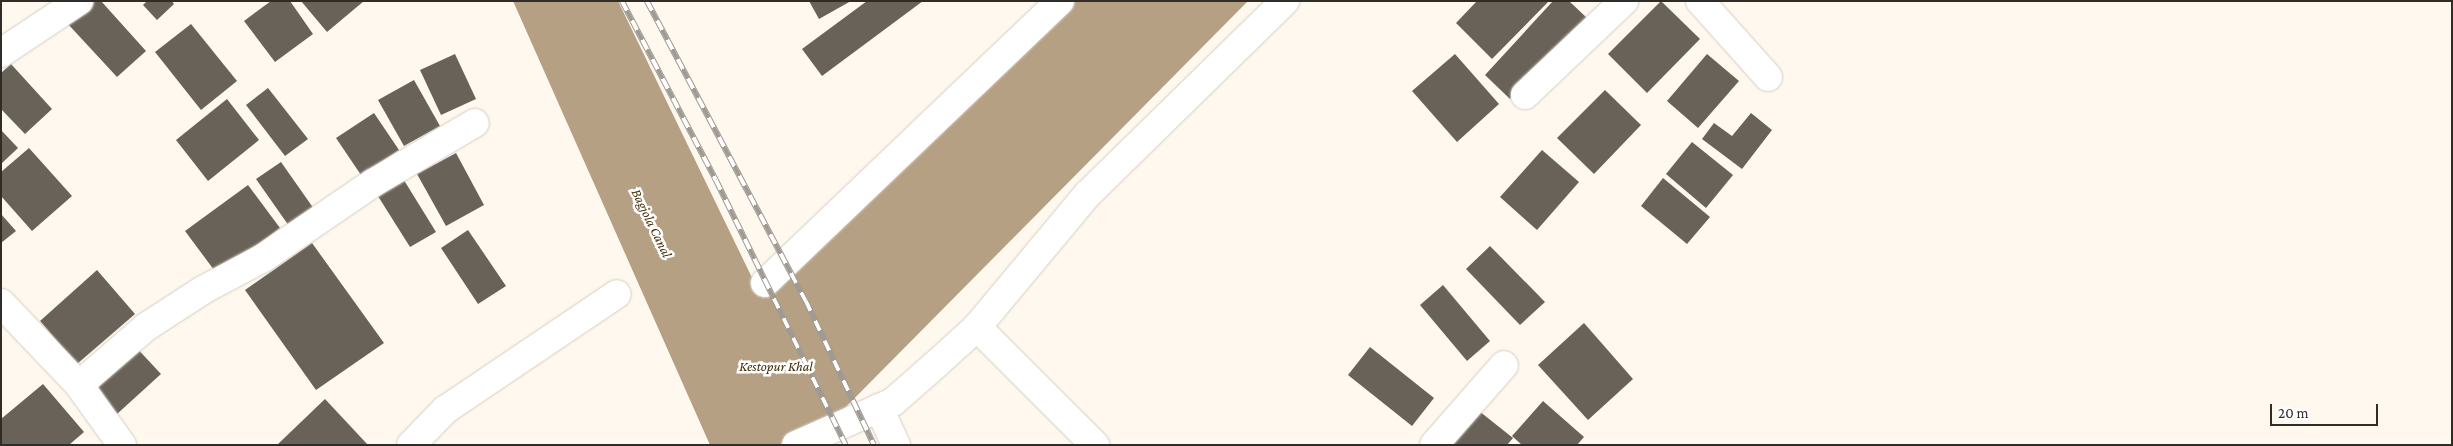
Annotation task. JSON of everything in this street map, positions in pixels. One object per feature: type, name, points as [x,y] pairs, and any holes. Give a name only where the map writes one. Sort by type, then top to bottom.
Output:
[{"type":"street","points":[[1,53],[78,1]]},
{"type":"street","points":[[765,283],[1060,1]]},
{"type":"street","points":[[796,445],[893,402],[977,327],[1088,194],[1285,1]]},
{"type":"street","points":[[1524,95],[1624,1]]},
{"type":"street","points":[[1700,1],[1768,77]]},
{"type":"street","points":[[79,386],[146,327],[203,290],[263,258],[373,183],[475,123]]},
{"type":"street","points":[[412,445],[445,410],[617,294]]},
{"type":"street","points":[[1,303],[79,386],[122,445]]},
{"type":"street","points":[[977,327],[1095,445]]},
{"type":"street","points":[[1434,445],[1504,365]]},
{"type":"street","points":[[873,411],[896,445]]},
{"type":"water","name":"Kestopur Khal","points":[[513,1],[618,1],[758,290],[1064,1],[1248,1],[825,428],[833,445],[710,445]]},
{"type":"building","points":[[91,1],[101,1],[146,51],[117,77],[67,23]]},
{"type":"building","points":[[147,1],[172,1],[174,4],[157,20],[143,5]]},
{"type":"building","points":[[271,1],[290,1],[313,34],[275,62],[244,21]]},
{"type":"building","points":[[301,1],[364,1],[327,32]]},
{"type":"building","points":[[809,1],[851,1],[819,19]]},
{"type":"building","points":[[867,1],[923,1],[822,76],[802,49]]},
{"type":"building","points":[[1477,1],[1549,1],[1492,59],[1456,23]]},
{"type":"building","points":[[1553,1],[1569,1],[1587,18],[1510,99],[1485,75]]},
{"type":"building","points":[[1661,1],[1700,39],[1647,93],[1608,54]]},
{"type":"building","points":[[191,24],[237,81],[201,110],[155,52]]},
{"type":"building","points":[[455,54],[476,99],[441,115],[420,70]]},
{"type":"building","points":[[1455,54],[1499,104],[1457,142],[1412,91]]},
{"type":"building","points":[[1707,54],[1739,81],[1698,128],[1667,101]]},
{"type":"building","points":[[11,64],[52,109],[25,134],[1,109],[1,73]]},
{"type":"building","points":[[414,80],[440,126],[404,146],[378,100]]},
{"type":"building","points":[[268,88],[308,139],[285,156],[246,105]]},
{"type":"building","points":[[1605,90],[1641,125],[1594,174],[1557,138]]},
{"type":"building","points":[[227,99],[259,140],[208,181],[176,140]]},
{"type":"building","points":[[374,113],[399,150],[361,175],[336,138]]},
{"type":"building","points":[[1751,113],[1772,130],[1742,169],[1702,139],[1714,123],[1732,136]]},
{"type":"building","points":[[1,130],[18,148],[1,164]]},
{"type":"building","points":[[1692,142],[1733,175],[1706,208],[1666,174]]},
{"type":"building","points":[[29,148],[72,196],[32,231],[1,196],[1,172]]},
{"type":"building","points":[[1542,150],[1579,182],[1537,230],[1500,197]]},
{"type":"building","points":[[456,153],[484,205],[446,226],[417,174]]},
{"type":"building","points":[[281,162],[314,209],[289,226],[256,179]]},
{"type":"building","points":[[402,177],[436,232],[410,247],[376,193]]},
{"type":"building","points":[[1663,178],[1710,217],[1687,244],[1641,206]]},
{"type":"building","points":[[248,185],[280,228],[217,274],[185,231]]},
{"type":"building","points":[[1,214],[16,231],[1,243]]},
{"type":"building","points":[[468,230],[506,286],[478,304],[441,248]]},
{"type":"building","points":[[312,243],[384,343],[316,390],[245,290]]},
{"type":"building","points":[[1490,246],[1545,302],[1520,325],[1466,269]]},
{"type":"building","points":[[97,270],[135,314],[77,364],[40,321]]},
{"type":"building","points":[[1443,285],[1490,341],[1467,361],[1420,305]]},
{"type":"building","points":[[1584,323],[1633,379],[1588,420],[1538,365]]},
{"type":"building","points":[[133,344],[161,374],[117,414],[89,384]]},
{"type":"building","points":[[1370,347],[1434,398],[1412,426],[1348,375]]},
{"type":"building","points":[[43,384],[84,432],[69,445],[2,445],[1,419]]},
{"type":"building","points":[[325,399],[368,445],[277,445]]},
{"type":"building","points":[[1543,401],[1584,437],[1577,445],[1522,445],[1512,436]]},
{"type":"building","points":[[1474,407],[1513,438],[1507,445],[1451,445]]},
{"type":"railway","points":[[622,1],[716,180],[846,445]]},
{"type":"railway","points":[[647,1],[806,301],[874,445]]},
{"type":"water label","name":"Bagjola Canal","points":[[652,223]]}]
